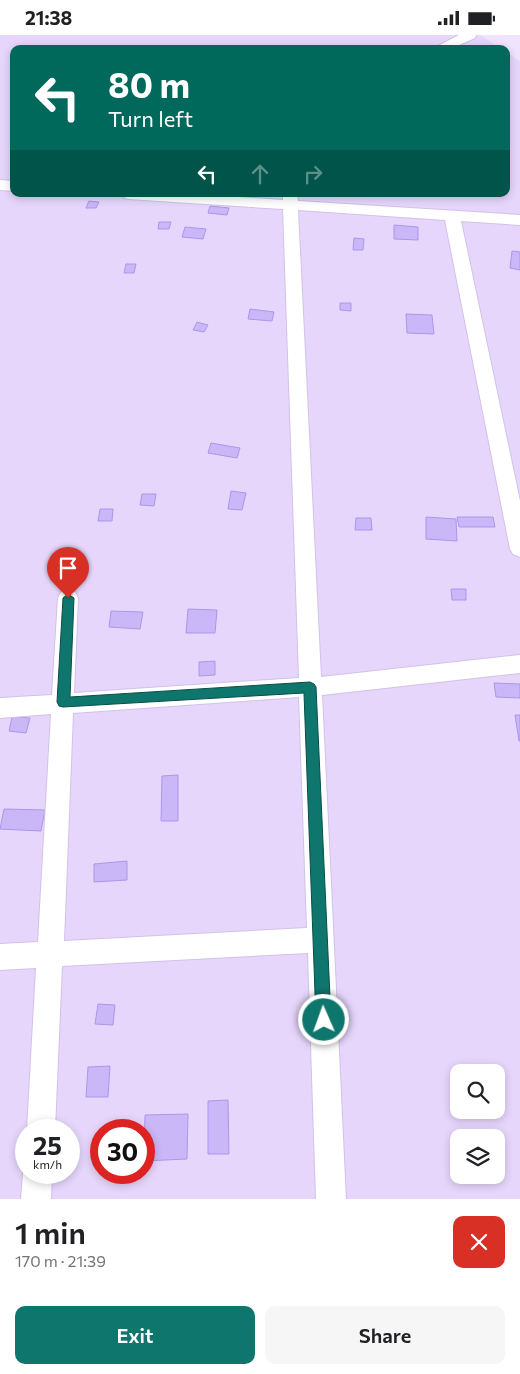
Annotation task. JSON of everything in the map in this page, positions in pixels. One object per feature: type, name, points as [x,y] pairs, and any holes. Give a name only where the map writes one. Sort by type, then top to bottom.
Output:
[{"type":"street","points":[[447,45],[470,35]]},
{"type":"street","points":[[225,197],[290,199],[520,220]]},
{"type":"street","points":[[290,199],[331,1199]]},
{"type":"street","points":[[452,215],[520,549]]},
{"type":"street","points":[[42,1119],[68,598]]},
{"type":"street","points":[[0,708],[63,702],[310,687],[520,664]]},
{"type":"street","points":[[0,957],[320,940]]},
{"type":"street","points":[[36,1199],[37,1184]]},
{"type":"shaded area","points":[[0,35],[480,35],[495,45],[10,45],[10,197],[510,197],[510,55],[520,61],[520,1199],[0,1199]]},
{"type":"building","points":[[89,201],[99,202],[96,208],[86,208]]},
{"type":"building","points":[[210,206],[229,208],[227,215],[208,213]]},
{"type":"building","points":[[159,222],[171,222],[169,229],[158,229]]},
{"type":"building","points":[[394,225],[418,227],[418,240],[394,239]]},
{"type":"building","points":[[185,227],[206,229],[203,239],[182,237]]},
{"type":"building","points":[[354,238],[364,239],[363,250],[353,250]]},
{"type":"building","points":[[512,251],[520,252],[520,270],[510,268]]},
{"type":"building","points":[[126,264],[136,264],[134,273],[124,273]]},
{"type":"building","points":[[340,303],[351,303],[351,311],[340,310]]},
{"type":"building","points":[[250,309],[274,312],[272,321],[248,319]]},
{"type":"building","points":[[406,314],[432,315],[434,334],[407,333]]},
{"type":"building","points":[[197,322],[208,325],[204,332],[193,330]]},
{"type":"building","points":[[211,443],[240,448],[237,458],[208,453]]},
{"type":"building","points":[[231,491],[246,493],[242,510],[228,509]]},
{"type":"building","points":[[142,494],[156,494],[154,506],[140,505]]},
{"type":"building","points":[[100,509],[113,509],[112,521],[98,521]]},
{"type":"building","points":[[426,517],[456,519],[457,541],[426,539]]},
{"type":"building","points":[[457,517],[493,517],[495,527],[459,527]]},
{"type":"building","points":[[356,518],[371,518],[372,530],[355,530]]},
{"type":"building","points":[[451,589],[466,589],[466,600],[452,600]]},
{"type":"building","points":[[188,609],[217,610],[215,633],[186,633]]},
{"type":"building","points":[[111,611],[143,612],[140,629],[109,627]]},
{"type":"building","points":[[215,661],[215,675],[199,676],[199,662]]},
{"type":"building","points":[[494,683],[520,684],[520,698],[496,697]]},
{"type":"building","points":[[515,715],[520,715],[520,741],[519,741]]},
{"type":"building","points":[[12,717],[30,718],[26,733],[9,731]]},
{"type":"building","points":[[178,775],[178,821],[161,821],[162,776]]},
{"type":"building","points":[[4,809],[45,810],[41,831],[0,829]]},
{"type":"building","points":[[127,861],[127,880],[94,882],[94,864]]},
{"type":"building","points":[[98,1004],[115,1005],[113,1025],[95,1024]]},
{"type":"building","points":[[110,1066],[108,1097],[86,1097],[88,1067]]},
{"type":"building","points":[[228,1100],[229,1154],[208,1154],[208,1101]]},
{"type":"building","points":[[188,1114],[187,1159],[155,1160],[155,1119],[145,1119],[145,1115]]},
{"type":"route","points":[[68,598],[63,702],[310,687],[324,1020]]}]
